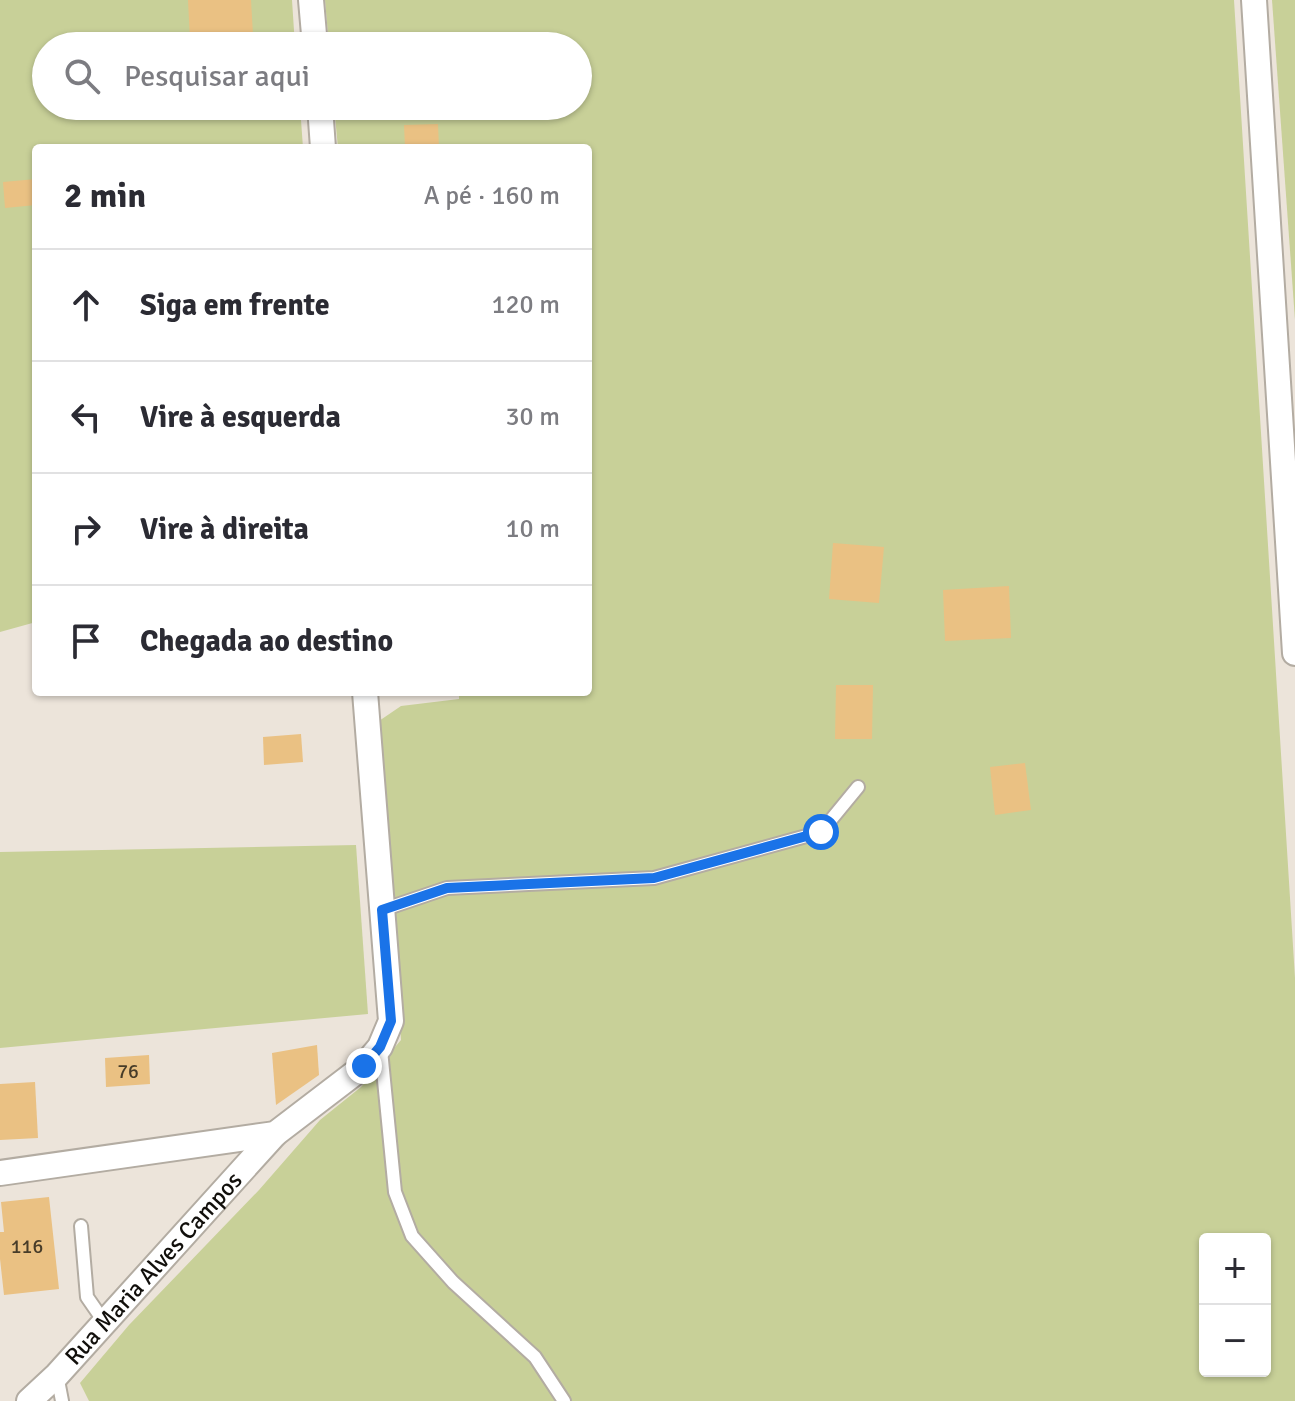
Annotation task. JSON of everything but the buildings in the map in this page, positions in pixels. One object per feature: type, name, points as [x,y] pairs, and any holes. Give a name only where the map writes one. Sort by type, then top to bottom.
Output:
[{"type":"street","points":[[311,0],[314,32]]},
{"type":"street","points":[[1254,0],[1295,653]]},
{"type":"street","points":[[321,120],[323,144]]},
{"type":"street","points":[[365,696],[391,1021],[380,1047]]},
{"type":"street","name":"Rua Maria Alves Campos","points":[[29,1401],[105,1323],[275,1134],[364,1066],[380,1047]]},
{"type":"street","points":[[0,1173],[275,1134]]},
{"type":"lane","points":[[382,910],[447,888],[654,878],[821,832],[858,787]]},
{"type":"lane","points":[[380,1047],[395,1192],[412,1236],[453,1282],[535,1357],[564,1401]]},
{"type":"lane","points":[[81,1226],[87,1297],[105,1323]]},
{"type":"lane","points":[[57,1375],[62,1401]]},
{"type":"green space","points":[[0,0],[292,0],[294,32],[32,32],[32,120],[301,120],[303,144],[32,144],[32,623],[0,632]]},
{"type":"green space","points":[[325,0],[1234,0],[1295,978],[1295,1401],[89,1401],[80,1383],[129,1325],[259,1190],[320,1120],[361,1087],[401,1040],[379,721],[401,706],[459,699],[459,696],[592,696],[592,144],[338,144],[335,120],[592,120],[592,32],[328,32]]},
{"type":"green space","points":[[1272,0],[1295,0],[1295,320]]},
{"type":"green space","points":[[356,845],[368,1014],[0,1048],[0,852]]},
{"type":"route","points":[[364,1066],[380,1047],[391,1021],[382,910],[447,888],[654,878],[821,832]]}]
